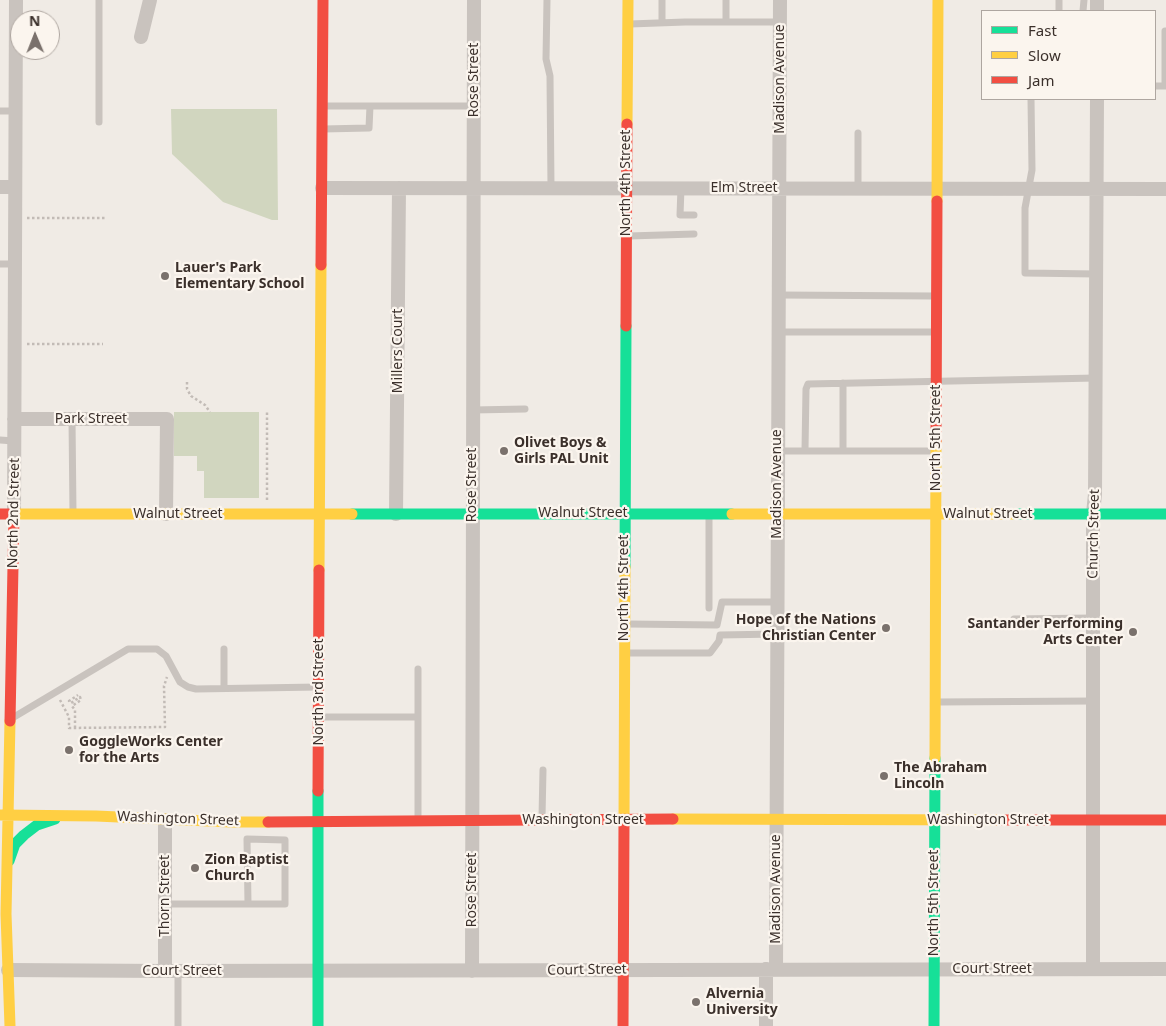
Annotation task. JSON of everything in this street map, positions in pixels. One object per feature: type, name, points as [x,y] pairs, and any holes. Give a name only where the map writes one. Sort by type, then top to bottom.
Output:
[{"type":"main road","name":"North 3rd Street","points":[[318,1026],[318,687],[323,0]]},
{"type":"main road","name":"North 4th Street","points":[[624,1026],[624,513],[628,0]]},
{"type":"main road","name":"North 5th Street","points":[[934,1026],[938,0]]},
{"type":"main road","name":"Walnut Street","points":[[7,514],[1166,514]]},
{"type":"main road","name":"North 2nd Street","points":[[7,514],[10,719],[4,815],[8,866],[4,972],[10,1026]]},
{"type":"main road","name":"Washington Street","points":[[4,815],[247,822],[776,819],[1166,820]]},
{"type":"main road","points":[[8,866],[10,854],[15,844],[37,825],[50,820],[77,816]]},
{"type":"main road","points":[[0,844],[8,866]]},
{"type":"street","name":"North 2nd Street","points":[[7,514],[14,441],[16,0]]},
{"type":"street","points":[[140,37],[150,0]]},
{"type":"street","name":"Rose Street","points":[[472,971],[474,0]]},
{"type":"street","name":"Madison Avenue","points":[[766,1026],[771,969],[776,819],[780,0]]},
{"type":"street","name":"Church Street","points":[[1093,969],[1093,514],[1095,494],[1097,100]]},
{"type":"street","points":[[0,187],[15,187]]},
{"type":"street","name":"Elm Street","points":[[322,188],[1166,190]]},
{"type":"street","name":"Millers Court","points":[[396,514],[399,188]]},
{"type":"street","name":"Park Street","points":[[14,419],[167,419],[166,514]]},
{"type":"street","name":"Thorn Street","points":[[165,820],[165,904],[172,971]]},
{"type":"street","name":"Court Street","points":[[4,972],[1166,969]]},
{"type":"lane","points":[[99,0],[99,122]]},
{"type":"lane","points":[[547,0],[546,59],[550,76],[551,188]]},
{"type":"lane","points":[[662,0],[662,23]]},
{"type":"lane","points":[[726,0],[726,22]]},
{"type":"lane","points":[[627,24],[780,22]]},
{"type":"lane","points":[[1165,32],[1166,86]]},
{"type":"lane","points":[[1031,100],[1032,170],[1025,208],[1025,273],[1096,274]]},
{"type":"lane","points":[[323,106],[474,106]]},
{"type":"lane","points":[[322,129],[369,128],[370,106]]},
{"type":"lane","points":[[0,111],[16,111]]},
{"type":"lane","points":[[858,133],[858,188]]},
{"type":"lane","points":[[681,188],[680,215],[694,215]]},
{"type":"lane","points":[[626,236],[694,234]]},
{"type":"lane","points":[[0,264],[15,264]]},
{"type":"lane","points":[[779,295],[937,296]]},
{"type":"lane","points":[[778,332],[937,332]]},
{"type":"lane","points":[[805,450],[806,389],[808,384],[1096,378]]},
{"type":"lane","points":[[843,383],[843,450]]},
{"type":"lane","points":[[472,410],[526,409]]},
{"type":"lane","points":[[72,419],[73,514]]},
{"type":"lane","points":[[0,440],[14,441]]},
{"type":"lane","points":[[778,451],[936,451]]},
{"type":"lane","points":[[709,514],[709,608]]},
{"type":"lane","points":[[624,653],[710,653],[719,640],[720,634],[717,625],[722,602],[777,602]]},
{"type":"lane","points":[[1014,619],[1093,618]]},
{"type":"lane","points":[[624,624],[717,625]]},
{"type":"lane","points":[[720,634],[777,634]]},
{"type":"lane","points":[[10,719],[128,649],[157,649],[166,656],[180,682],[196,689],[318,687]]},
{"type":"lane","points":[[224,649],[224,688]]},
{"type":"lane","points":[[418,669],[418,821]]},
{"type":"lane","points":[[935,702],[1093,701]]},
{"type":"lane","points":[[319,717],[418,717]]},
{"type":"lane","points":[[542,820],[543,770]]},
{"type":"lane","points":[[247,822],[248,904]]},
{"type":"lane","points":[[165,904],[285,904],[285,840],[247,839]]},
{"type":"lane","points":[[172,971],[178,1026]]},
{"type":"path","points":[[23,218],[106,218]]},
{"type":"path","points":[[25,344],[103,344]]},
{"type":"path","points":[[187,382],[187,389],[191,396],[206,405],[210,412]]},
{"type":"path","points":[[266,514],[267,412]]},
{"type":"path","points":[[55,692],[69,717],[69,728],[164,727],[164,686],[171,666]]},
{"type":"path","points":[[75,728],[75,710],[72,706],[81,700],[80,698],[71,703],[69,701],[78,695]]},
{"type":"green space","points":[[171,109],[277,109],[278,220],[272,220],[223,202],[172,154]]},
{"type":"green space","points":[[174,412],[259,412],[259,498],[204,498],[204,471],[197,471],[197,456],[174,456]]},
{"type":"traffic: fast","points":[[625,567],[626,326]]},
{"type":"traffic: fast","points":[[352,514],[732,514]]},
{"type":"traffic: fast","points":[[1015,514],[1166,514]]},
{"type":"traffic: fast","points":[[934,1026],[935,758]]},
{"type":"traffic: fast","points":[[318,791],[318,1026]]},
{"type":"traffic: fast","points":[[9,861],[15,844],[24,835],[37,825],[55,819]]},
{"type":"traffic: slow","points":[[627,124],[628,0]]},
{"type":"traffic: slow","points":[[937,201],[938,0]]},
{"type":"traffic: slow","points":[[319,570],[321,265]]},
{"type":"traffic: slow","points":[[935,758],[936,441]]},
{"type":"traffic: slow","points":[[14,514],[352,514]]},
{"type":"traffic: slow","points":[[732,514],[1015,514]]},
{"type":"traffic: slow","points":[[624,822],[625,567]]},
{"type":"traffic: slow","points":[[10,721],[6,914],[10,1026]]},
{"type":"traffic: slow","points":[[0,815],[96,816],[268,822]]},
{"type":"traffic: slow","points":[[673,819],[998,820]]},
{"type":"traffic: jam","points":[[321,265],[323,0]]},
{"type":"traffic: jam","points":[[626,326],[627,124]]},
{"type":"traffic: jam","points":[[936,441],[937,201]]},
{"type":"traffic: jam","points":[[0,514],[14,514],[10,721]]},
{"type":"traffic: jam","points":[[318,791],[319,570]]},
{"type":"traffic: jam","points":[[268,822],[673,819]]},
{"type":"traffic: jam","points":[[998,820],[1166,820]]},
{"type":"traffic: jam","points":[[623,1026],[624,822]]},
{"type":"place","name":"Lauer's Park Elementary School","points":[[165,276]]},
{"type":"place","name":"Olivet Boys & Girls PAL Unit","points":[[504,451]]},
{"type":"place","name":"Hope of the Nations Christian Center","points":[[886,628]]},
{"type":"place","name":"Santander Performing Arts Center","points":[[1133,632]]},
{"type":"place","name":"GoggleWorks Center for the Arts","points":[[69,750]]},
{"type":"place","name":"The Abraham Lincoln","points":[[884,776]]},
{"type":"place","name":"Zion Baptist Church","points":[[195,868]]},
{"type":"place","name":"Alvernia University","points":[[696,1002]]}]
